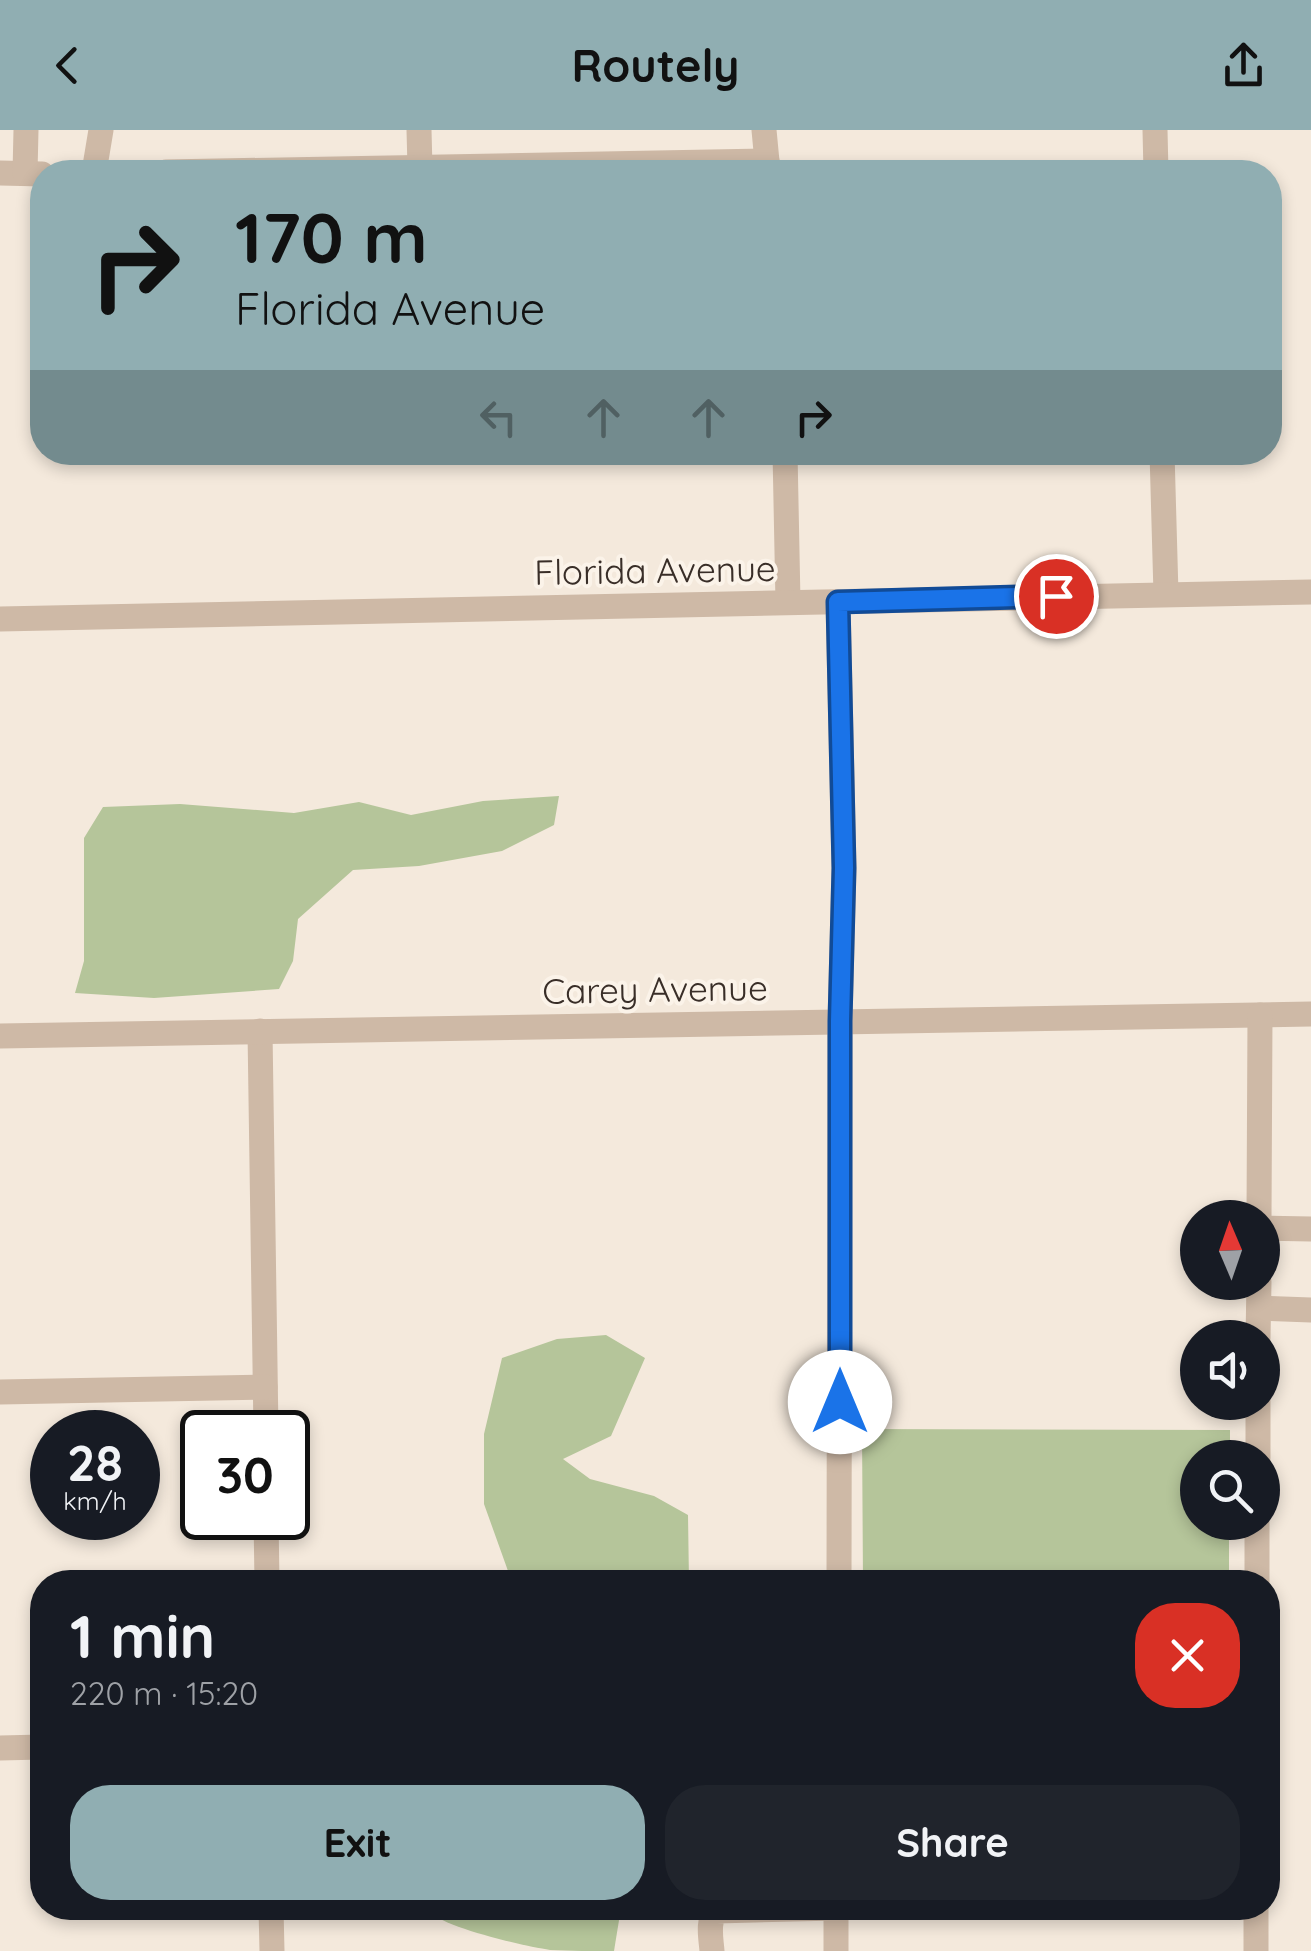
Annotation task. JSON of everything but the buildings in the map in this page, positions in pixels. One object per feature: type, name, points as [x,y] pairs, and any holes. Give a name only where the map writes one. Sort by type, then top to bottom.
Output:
[{"type":"street","points":[[23,174],[26,130]]},
{"type":"street","points":[[96,160],[101,130]]},
{"type":"street","points":[[419,130],[420,160]]},
{"type":"street","points":[[764,130],[767,160]]},
{"type":"street","points":[[1155,130],[1156,160]]},
{"type":"street","points":[[785,465],[788,602]]},
{"type":"street","points":[[1162,465],[1166,594]]},
{"type":"street","name":"Florida Avenue","points":[[0,619],[1311,592]]},
{"type":"street","points":[[838,602],[844,868],[839,1570]]},
{"type":"street","name":"Carey Avenue","points":[[0,1036],[1311,1014]]},
{"type":"street","points":[[1259,1200],[1260,1015]]},
{"type":"street","points":[[260,1031],[266,1410]]},
{"type":"street","points":[[1280,1228],[1311,1229]]},
{"type":"street","points":[[1276,1300],[1311,1310]]},
{"type":"street","points":[[0,1392],[265,1387]]},
{"type":"street","points":[[266,1540],[267,1570]]},
{"type":"street","points":[[1257,1540],[1257,1570]]},
{"type":"street","points":[[0,1748],[30,1747]]},
{"type":"street","points":[[271,1920],[272,1951]]},
{"type":"street","points":[[712,1920],[712,1951]]},
{"type":"street","points":[[836,1920],[836,1951]]},
{"type":"street","points":[[1256,1920],[1256,1951]]},
{"type":"green space","points":[[559,796],[554,825],[502,851],[419,866],[353,870],[298,919],[293,961],[279,989],[154,998],[75,993],[84,961],[84,838],[103,807],[180,804],[294,813],[359,802],[411,815],[483,801]]},
{"type":"green space","points":[[606,1335],[645,1358],[611,1436],[563,1459],[590,1479],[654,1496],[688,1515],[689,1570],[508,1570],[484,1504],[484,1434],[502,1358],[557,1339]]},
{"type":"green space","points":[[862,1429],[1230,1430],[1230,1440],[1180,1440],[1180,1540],[1229,1540],[1229,1570],[863,1570]]},
{"type":"green space","points":[[443,1920],[619,1920],[614,1951],[550,1950]]},
{"type":"route","points":[[840,1402],[844,868],[838,602],[1056,596]]}]
